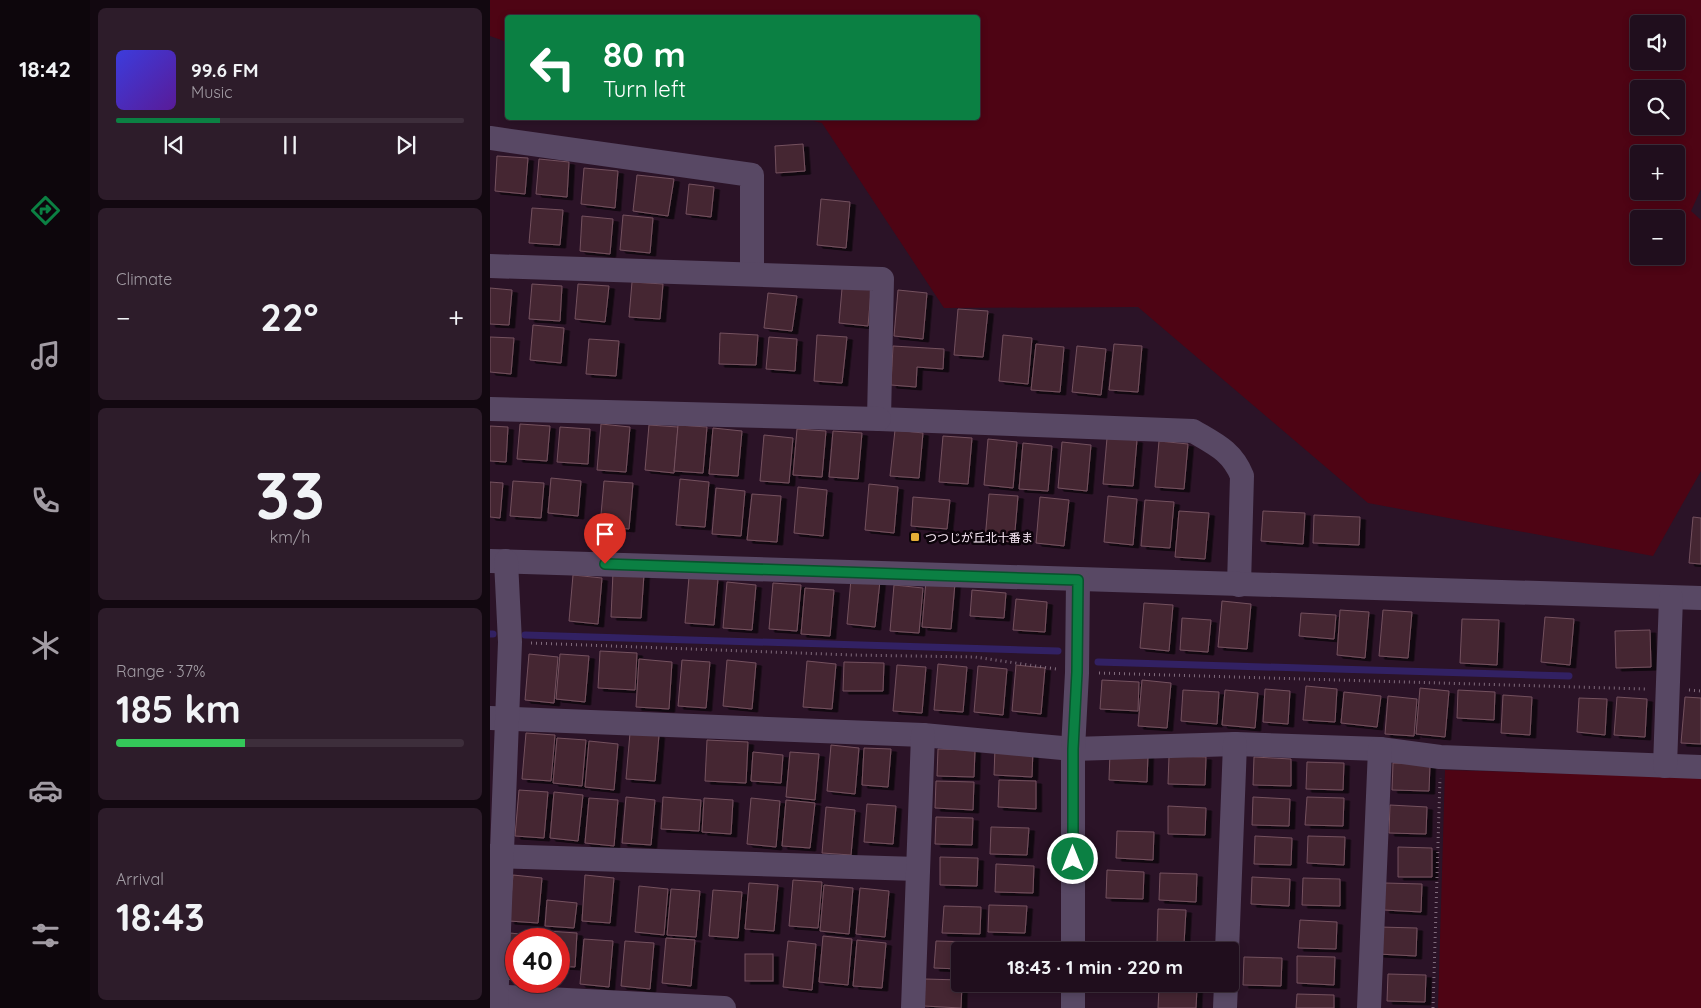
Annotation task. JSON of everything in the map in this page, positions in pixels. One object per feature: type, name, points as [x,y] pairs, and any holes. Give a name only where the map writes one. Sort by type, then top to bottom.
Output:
[{"type":"street","points":[[490,138],[752,175],[752,274]]},
{"type":"street","points":[[490,266],[882,279],[880,419]]},
{"type":"street","points":[[490,409],[880,419],[1194,431],[1229,453],[1237,463],[1242,476],[1239,584]]},
{"type":"street","points":[[724,1008],[494,1000],[498,718],[510,642],[498,561],[1701,598]]},
{"type":"street","points":[[1073,942],[1073,749],[1077,672],[1078,580]]},
{"type":"street","points":[[1665,766],[1670,598]]},
{"type":"street","points":[[498,718],[923,735],[1073,749],[1234,744],[1380,749],[1440,757],[1701,767]]},
{"type":"street","points":[[913,1008],[923,735]]},
{"type":"street","points":[[1227,942],[1234,744]]},
{"type":"street","points":[[1368,1008],[1380,749]]},
{"type":"street","points":[[496,856],[918,869]]},
{"type":"street","points":[[1073,992],[1073,1008]]},
{"type":"street","points":[[1225,1008],[1226,992]]},
{"type":"path","points":[[1433,1008],[1440,757]]},
{"type":"shaded area","points":[[490,0],[1701,0],[1701,189],[1691,211],[1701,220],[1701,471],[1653,556],[1368,503],[1138,307],[944,308],[822,123],[809,120],[980,120],[980,15],[505,15],[505,41],[490,36]]},
{"type":"shaded area","points":[[1445,770],[1701,777],[1701,1008],[1438,1008]]},
{"type":"building","points":[[803,144],[805,171],[776,173],[775,146]]},
{"type":"building","points":[[497,156],[528,158],[525,194],[495,191]]},
{"type":"building","points":[[539,159],[569,162],[567,197],[536,194]]},
{"type":"building","points":[[584,168],[618,171],[615,208],[581,204]]},
{"type":"building","points":[[637,175],[674,179],[668,216],[633,211]]},
{"type":"building","points":[[689,184],[714,187],[711,217],[686,214]]},
{"type":"building","points":[[821,199],[850,202],[846,248],[817,245]]},
{"type":"building","points":[[532,208],[563,210],[560,245],[529,243]]},
{"type":"building","points":[[623,215],[653,218],[650,253],[620,250]]},
{"type":"building","points":[[582,216],[613,219],[610,254],[580,251]]},
{"type":"building","points":[[843,277],[872,280],[868,326],[839,323]]},
{"type":"building","points":[[632,282],[663,284],[660,319],[629,317]]},
{"type":"building","points":[[532,284],[562,286],[560,321],[529,319]]},
{"type":"building","points":[[578,284],[609,286],[605,322],[575,319]]},
{"type":"building","points":[[490,288],[512,290],[509,325],[490,324]]},
{"type":"building","points":[[898,290],[927,293],[923,339],[894,336]]},
{"type":"building","points":[[768,293],[797,296],[792,331],[764,328]]},
{"type":"building","points":[[958,309],[988,311],[983,357],[954,355]]},
{"type":"building","points":[[533,325],[564,328],[561,363],[530,360]]},
{"type":"building","points":[[720,333],[758,335],[756,365],[719,364]]},
{"type":"building","points":[[817,335],[847,337],[842,383],[814,381]]},
{"type":"building","points":[[1003,335],[1032,338],[1028,384],[999,381]]},
{"type":"building","points":[[490,337],[514,338],[511,374],[490,372]]},
{"type":"building","points":[[769,337],[797,339],[795,371],[766,369]]},
{"type":"building","points":[[589,339],[619,341],[616,376],[586,374]]},
{"type":"building","points":[[1036,344],[1064,347],[1060,392],[1031,390]]},
{"type":"building","points":[[1114,344],[1142,346],[1138,392],[1109,390]]},
{"type":"building","points":[[893,346],[944,349],[943,369],[917,367],[916,387],[891,385]]},
{"type":"building","points":[[1077,346],[1106,349],[1101,395],[1072,392]]},
{"type":"building","points":[[520,424],[550,426],[547,461],[517,459]]},
{"type":"building","points":[[601,424],[630,427],[626,472],[597,470]]},
{"type":"building","points":[[649,425],[678,427],[674,473],[645,470]]},
{"type":"building","points":[[678,425],[707,427],[703,473],[674,471]]},
{"type":"building","points":[[490,426],[508,427],[506,462],[490,461]]},
{"type":"building","points":[[560,427],[590,429],[588,464],[557,462]]},
{"type":"building","points":[[713,428],[742,431],[738,476],[709,474]]},
{"type":"building","points":[[797,429],[826,431],[822,477],[793,475]]},
{"type":"building","points":[[895,430],[923,433],[919,478],[890,476]]},
{"type":"building","points":[[833,431],[862,433],[858,479],[829,477]]},
{"type":"building","points":[[764,435],[793,438],[789,483],[760,481]]},
{"type":"building","points":[[943,436],[972,438],[968,484],[939,482]]},
{"type":"building","points":[[1107,438],[1137,440],[1133,486],[1103,484]]},
{"type":"building","points":[[988,439],[1017,442],[1013,488],[984,485]]},
{"type":"building","points":[[1159,441],[1188,444],[1184,489],[1155,487]]},
{"type":"building","points":[[1062,442],[1091,445],[1087,491],[1058,488]]},
{"type":"building","points":[[1023,443],[1052,446],[1048,491],[1019,489]]},
{"type":"building","points":[[551,478],[581,481],[578,516],[548,513]]},
{"type":"building","points":[[680,479],[709,482],[705,527],[676,525]]},
{"type":"building","points":[[513,481],[544,483],[541,518],[510,516]]},
{"type":"building","points":[[604,481],[633,483],[629,529],[600,526]]},
{"type":"building","points":[[490,482],[503,483],[500,518],[490,517]]},
{"type":"building","points":[[869,484],[898,487],[894,533],[865,530]]},
{"type":"building","points":[[798,487],[827,490],[823,536],[794,533]]},
{"type":"building","points":[[716,488],[745,491],[741,536],[712,534]]},
{"type":"building","points":[[752,494],[781,496],[777,542],[747,540]]},
{"type":"building","points":[[989,494],[1018,496],[1014,542],[985,540]]},
{"type":"building","points":[[1108,496],[1137,499],[1133,545],[1104,542]]},
{"type":"building","points":[[913,497],[950,500],[947,529],[911,526]]},
{"type":"building","points":[[1040,497],[1069,500],[1064,546],[1036,543]]},
{"type":"building","points":[[1145,500],[1174,502],[1170,548],[1141,546]]},
{"type":"building","points":[[1179,511],[1209,513],[1205,559],[1175,557]]},
{"type":"building","points":[[1263,511],[1305,513],[1303,544],[1261,541]]},
{"type":"building","points":[[1314,515],[1360,517],[1359,545],[1313,543]]},
{"type":"building","points":[[1693,517],[1701,518],[1701,564],[1689,563]]},
{"type":"building","points":[[613,572],[644,574],[641,618],[611,617]]},
{"type":"building","points":[[573,575],[602,578],[598,624],[569,621]]},
{"type":"building","points":[[689,577],[718,579],[714,625],[685,623]]},
{"type":"building","points":[[851,579],[880,581],[875,627],[847,624]]},
{"type":"building","points":[[926,581],[955,583],[951,629],[922,627]]},
{"type":"building","points":[[727,582],[756,585],[752,630],[723,628]]},
{"type":"building","points":[[773,583],[801,585],[797,631],[769,629]]},
{"type":"building","points":[[894,585],[923,588],[919,633],[890,631]]},
{"type":"building","points":[[805,588],[834,590],[830,636],[801,634]]},
{"type":"building","points":[[972,590],[1006,593],[1004,618],[970,616]]},
{"type":"building","points":[[1016,599],[1047,602],[1045,632],[1013,630]]},
{"type":"building","points":[[1222,601],[1251,604],[1247,649],[1218,647]]},
{"type":"building","points":[[1144,603],[1173,605],[1169,651],[1140,648]]},
{"type":"building","points":[[1340,610],[1369,612],[1365,658],[1337,655]]},
{"type":"building","points":[[1383,610],[1412,612],[1408,658],[1379,656]]},
{"type":"building","points":[[1301,613],[1336,615],[1334,639],[1299,636]]},
{"type":"building","points":[[1545,617],[1574,619],[1570,665],[1541,662]]},
{"type":"building","points":[[1182,618],[1211,620],[1208,652],[1180,650]]},
{"type":"building","points":[[1462,619],[1499,620],[1497,665],[1460,663]]},
{"type":"building","points":[[1650,630],[1651,667],[1616,668],[1615,631]]},
{"type":"building","points":[[600,651],[637,653],[635,690],[598,688]]},
{"type":"building","points":[[529,654],[558,657],[554,703],[525,700]]},
{"type":"building","points":[[560,654],[589,656],[585,702],[556,699]]},
{"type":"building","points":[[639,659],[672,662],[669,709],[636,707]]},
{"type":"building","points":[[682,660],[710,662],[706,708],[678,706]]},
{"type":"building","points":[[727,660],[756,663],[752,709],[723,706]]},
{"type":"building","points":[[807,661],[836,664],[832,709],[803,707]]},
{"type":"building","points":[[844,662],[884,663],[883,691],[843,691]]},
{"type":"building","points":[[938,664],[967,667],[963,712],[934,710]]},
{"type":"building","points":[[897,665],[926,667],[922,713],[893,711]]},
{"type":"building","points":[[1016,665],[1045,668],[1041,714],[1012,711]]},
{"type":"building","points":[[978,666],[1007,669],[1003,715],[974,712]]},
{"type":"building","points":[[1102,680],[1139,682],[1138,711],[1100,709]]},
{"type":"building","points":[[1142,680],[1171,683],[1167,728],[1138,726]]},
{"type":"building","points":[[1306,686],[1337,689],[1335,722],[1303,720]]},
{"type":"building","points":[[1420,688],[1449,691],[1445,737],[1416,734]]},
{"type":"building","points":[[1265,689],[1290,691],[1288,724],[1263,722]]},
{"type":"building","points":[[1183,690],[1219,692],[1217,724],[1181,721]]},
{"type":"building","points":[[1225,690],[1258,693],[1255,728],[1222,725]]},
{"type":"building","points":[[1458,690],[1495,692],[1494,720],[1457,718]]},
{"type":"building","points":[[1344,692],[1381,696],[1377,727],[1341,723]]},
{"type":"building","points":[[1503,695],[1532,697],[1530,735],[1501,733]]},
{"type":"building","points":[[1388,696],[1417,699],[1414,736],[1385,734]]},
{"type":"building","points":[[1617,697],[1647,699],[1645,737],[1614,735]]},
{"type":"building","points":[[1685,697],[1701,698],[1701,744],[1681,743]]},
{"type":"building","points":[[1579,698],[1607,699],[1605,735],[1577,732]]},
{"type":"building","points":[[526,733],[555,735],[551,781],[522,779]]},
{"type":"building","points":[[630,733],[659,735],[655,781],[626,779]]},
{"type":"building","points":[[557,738],[586,740],[582,786],[553,783]]},
{"type":"building","points":[[707,740],[748,742],[746,783],[705,781]]},
{"type":"building","points":[[589,741],[618,744],[614,790],[585,787]]},
{"type":"building","points":[[831,745],[859,748],[855,794],[827,791]]},
{"type":"building","points":[[864,748],[891,749],[888,787],[862,785]]},
{"type":"building","points":[[995,748],[1033,749],[1032,777],[994,775]]},
{"type":"building","points":[[938,749],[975,750],[974,777],[937,776]]},
{"type":"building","points":[[753,752],[783,755],[781,783],[751,781]]},
{"type":"building","points":[[790,752],[819,754],[815,800],[786,797]]},
{"type":"building","points":[[1110,753],[1148,754],[1147,782],[1109,780]]},
{"type":"building","points":[[1169,756],[1206,757],[1205,785],[1168,784]]},
{"type":"building","points":[[1254,757],[1291,759],[1291,786],[1253,785]]},
{"type":"building","points":[[1307,762],[1344,763],[1343,790],[1306,789]]},
{"type":"building","points":[[1393,763],[1430,764],[1429,791],[1392,790]]},
{"type":"building","points":[[999,780],[1036,781],[1036,809],[998,807]]},
{"type":"building","points":[[936,781],[974,782],[973,810],[935,808]]},
{"type":"building","points":[[519,790],[548,792],[544,838],[515,836]]},
{"type":"building","points":[[554,792],[583,795],[578,841],[550,838]]},
{"type":"building","points":[[626,797],[655,800],[651,845],[622,843]]},
{"type":"building","points":[[663,797],[701,800],[699,831],[661,829]]},
{"type":"building","points":[[1253,797],[1290,799],[1289,826],[1252,825]]},
{"type":"building","points":[[1307,797],[1344,798],[1343,826],[1305,825]]},
{"type":"building","points":[[589,798],[618,800],[614,846],[585,843]]},
{"type":"building","points":[[704,798],[733,800],[731,834],[702,832]]},
{"type":"building","points":[[751,798],[780,801],[776,847],[747,844]]},
{"type":"building","points":[[786,800],[815,803],[810,848],[782,846]]},
{"type":"building","points":[[867,804],[896,806],[893,844],[864,842]]},
{"type":"building","points":[[1390,805],[1427,807],[1426,834],[1389,833]]},
{"type":"building","points":[[1168,806],[1206,808],[1205,835],[1168,834]]},
{"type":"building","points":[[826,807],[855,810],[851,855],[822,853]]},
{"type":"building","points":[[936,817],[973,818],[972,845],[935,844]]},
{"type":"building","points":[[991,827],[1029,828],[1027,855],[990,854]]},
{"type":"building","points":[[1117,831],[1154,832],[1153,860],[1116,858]]},
{"type":"building","points":[[1255,836],[1292,838],[1291,865],[1254,864]]},
{"type":"building","points":[[1308,836],[1345,837],[1344,865],[1307,863]]},
{"type":"building","points":[[1398,847],[1432,848],[1432,877],[1398,877]]},
{"type":"building","points":[[940,857],[978,858],[977,886],[940,885]]},
{"type":"building","points":[[996,864],[1034,866],[1033,893],[995,892]]},
{"type":"building","points":[[1107,870],[1144,872],[1143,899],[1106,898]]},
{"type":"building","points":[[1160,873],[1197,874],[1196,902],[1159,900]]},
{"type":"building","points":[[513,875],[542,878],[538,923],[509,921]]},
{"type":"building","points":[[585,875],[614,878],[610,923],[582,921]]},
{"type":"building","points":[[1252,877],[1290,879],[1289,906],[1251,904]]},
{"type":"building","points":[[1303,878],[1340,879],[1340,906],[1302,905]]},
{"type":"building","points":[[793,880],[822,882],[818,928],[789,926]]},
{"type":"building","points":[[749,883],[778,885],[774,931],[745,929]]},
{"type":"building","points":[[1385,883],[1422,884],[1421,912],[1384,910]]},
{"type":"building","points":[[824,885],[853,888],[849,934],[820,931]]},
{"type":"building","points":[[639,886],[668,889],[664,935],[635,932]]},
{"type":"building","points":[[860,888],[889,891],[885,937],[856,934]]},
{"type":"building","points":[[671,889],[700,891],[696,937],[667,935]]},
{"type":"building","points":[[713,890],[742,892],[738,938],[709,936]]},
{"type":"building","points":[[547,900],[577,903],[574,928],[545,926]]},
{"type":"building","points":[[989,905],[1027,906],[1025,933],[988,932]]},
{"type":"building","points":[[944,906],[981,907],[980,934],[942,933]]},
{"type":"building","points":[[1158,909],[1186,910],[1184,942],[1157,942]]},
{"type":"building","points":[[1300,920],[1337,922],[1336,949],[1298,948]]},
{"type":"building","points":[[1379,927],[1417,928],[1416,956],[1378,954]]},
{"type":"building","points":[[570,933],[577,933],[575,967],[570,967]]},
{"type":"building","points":[[823,936],[852,939],[848,985],[819,982]]},
{"type":"building","points":[[666,938],[695,940],[691,986],[662,983]]},
{"type":"building","points":[[584,939],[613,941],[609,987],[580,984]]},
{"type":"building","points":[[857,940],[886,943],[882,988],[853,986]]},
{"type":"building","points":[[625,941],[654,943],[650,989],[621,986]]},
{"type":"building","points":[[788,941],[816,944],[812,990],[783,987]]},
{"type":"building","points":[[936,941],[973,942],[951,942],[951,969],[934,968]]},
{"type":"building","points":[[745,954],[773,954],[773,981],[745,981]]},
{"type":"building","points":[[1297,956],[1335,957],[1334,985],[1297,983]]},
{"type":"building","points":[[1244,957],[1282,958],[1281,986],[1243,985]]},
{"type":"building","points":[[1388,974],[1426,975],[1425,1002],[1387,1001]]},
{"type":"building","points":[[925,979],[951,980],[951,992],[962,992],[961,1008],[924,1006]]},
{"type":"building","points":[[1159,992],[1197,992],[1196,1008],[1158,1008]]},
{"type":"building","points":[[1297,994],[1334,995],[1334,1008],[1296,1008]]},
{"type":"waterway","points":[[525,635],[1058,651]]},
{"type":"waterway","points":[[1098,662],[1569,676]]},
{"type":"place","name":"つつじが丘北十番ま","points":[[915,537]]},
{"type":"route","points":[[605,564],[1078,580],[1077,672],[1073,749],[1073,859]]}]
